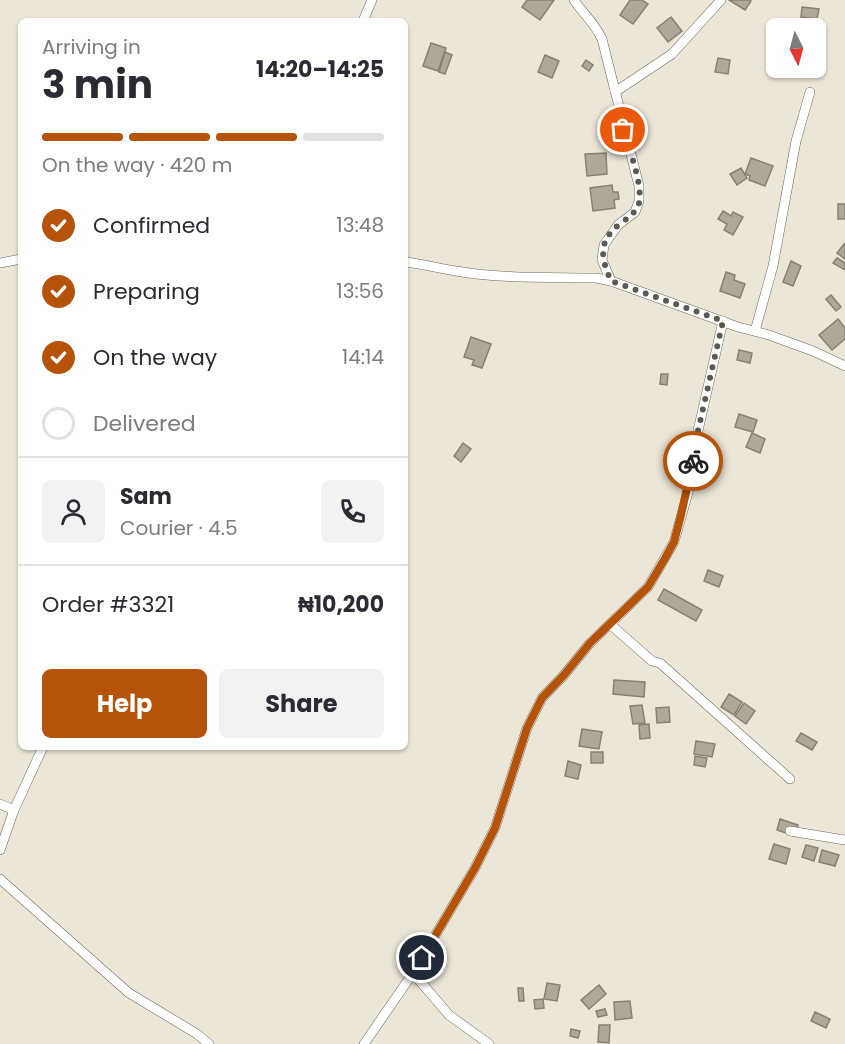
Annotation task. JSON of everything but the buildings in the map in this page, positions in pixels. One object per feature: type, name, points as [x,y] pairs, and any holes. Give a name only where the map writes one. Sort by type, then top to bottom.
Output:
[{"type":"street","points":[[364,18],[372,0]]},
{"type":"street","points":[[573,0],[596,25],[602,39],[639,186],[639,201],[635,212],[618,225],[604,245],[602,260],[611,281]]},
{"type":"street","points":[[615,92],[672,54],[721,0]]},
{"type":"street","points":[[755,331],[773,266],[796,141],[810,92]]},
{"type":"street","points":[[0,263],[18,260]]},
{"type":"street","points":[[408,262],[479,274],[596,278],[611,281],[813,351],[845,366]]},
{"type":"street","points":[[364,1044],[413,973],[492,835],[535,709],[590,643],[648,587],[674,542],[689,489],[697,435],[723,321]]},
{"type":"street","points":[[611,625],[652,661],[660,663],[790,778]]},
{"type":"street","points":[[0,850],[14,810],[42,750]]},
{"type":"street","points":[[0,804],[14,810]]},
{"type":"street","points":[[790,831],[845,840]]},
{"type":"street","points":[[0,879],[129,993],[197,1034],[209,1044]]},
{"type":"street","points":[[413,973],[449,1015],[489,1044]]},
{"type":"way so far","points":[[623,130],[639,186],[639,201],[635,212],[618,225],[604,245],[602,260],[611,281],[723,321],[693,461]]},
{"type":"route","points":[[422,958],[475,868],[495,828],[535,709],[590,643],[633,604],[648,587],[674,542],[689,489],[693,461]]}]
